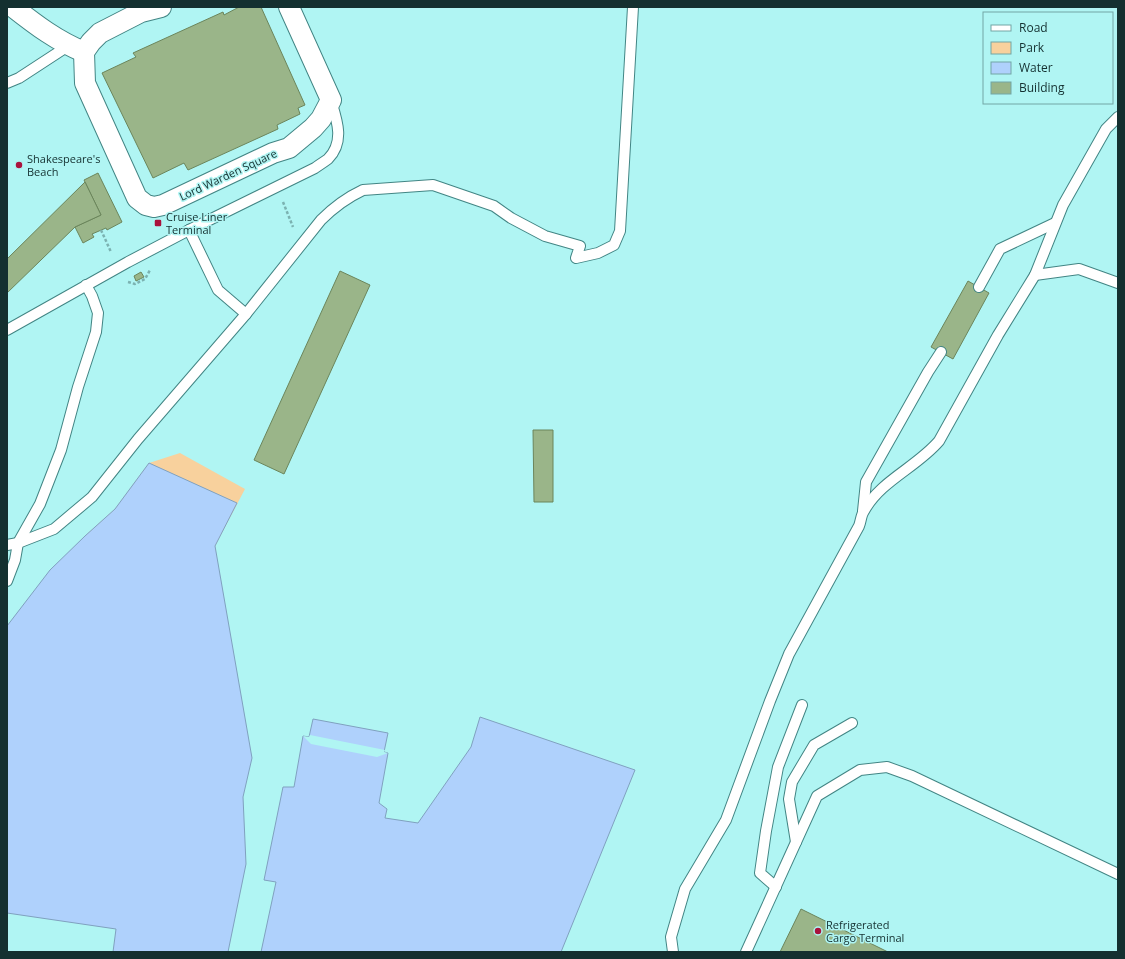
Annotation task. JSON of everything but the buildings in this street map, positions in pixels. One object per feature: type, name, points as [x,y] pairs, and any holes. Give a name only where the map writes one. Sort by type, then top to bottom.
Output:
[{"type":"street","points":[[13,7],[53,37],[76,49],[91,42],[100,33],[143,10],[162,7]]},
{"type":"street","points":[[289,7],[331,100]]},
{"type":"street","name":"Lord Warden Square","points":[[76,49],[85,83],[137,198],[146,205],[154,207],[163,205],[272,153],[289,148],[314,128],[321,119],[331,100]]},
{"type":"lane","points":[[7,545],[18,543],[54,529],[92,497],[138,439],[246,314],[325,216],[342,201],[363,190],[433,185],[463,194],[494,206],[511,218],[545,236],[580,246],[576,258],[598,253],[614,245],[620,231],[633,7]]},
{"type":"lane","points":[[7,83],[76,49]]},
{"type":"lane","points":[[7,330],[86,285],[189,230],[315,168],[328,158],[336,147],[338,124],[331,100]]},
{"type":"lane","points":[[863,511],[890,482],[926,455],[939,441],[998,335],[1035,275],[1063,205],[1106,129],[1118,117]]},
{"type":"lane","points":[[979,287],[1000,249],[1055,223]]},
{"type":"lane","points":[[189,230],[218,290],[246,314]]},
{"type":"lane","points":[[1035,275],[1079,269],[1118,283]]},
{"type":"lane","points":[[7,581],[15,560],[18,543],[40,504],[62,450],[78,387],[96,332],[98,313],[86,285]]},
{"type":"lane","points":[[673,952],[671,937],[685,889],[726,820],[789,654],[859,526],[863,511],[866,482],[928,372],[942,352]]},
{"type":"lane","points":[[776,887],[760,873],[766,830],[778,767],[802,705]]},
{"type":"lane","points":[[796,843],[789,799],[792,782],[814,745],[852,723]]},
{"type":"lane","points":[[746,951],[817,796],[860,770],[887,767],[912,776],[1118,874]]},
{"type":"path","points":[[276,187],[296,232]]},
{"type":"green space","points":[[180,453],[245,489],[215,546],[218,567],[85,536],[115,509],[149,463]]},
{"type":"water","points":[[149,463],[237,503],[215,546],[252,758],[243,797],[246,864],[228,952],[113,952],[116,929],[7,913],[7,626],[50,570],[115,509]]},
{"type":"water","points":[[480,717],[635,770],[561,952],[261,952],[276,882],[264,880],[283,787],[294,787],[303,736],[309,737],[313,719],[388,733],[384,752],[388,753],[379,803],[387,809],[385,818],[418,823],[471,747]]},
{"type":"pier","points":[[310,735],[385,750],[384,752],[388,753],[377,757],[311,744],[303,736],[309,737]]},
{"type":"place","name":"Shakespeare's Beach","points":[[19,165]]},
{"type":"place","name":"Cruise Liner Terminal","points":[[158,223]]},
{"type":"place","name":"Refrigerated Cargo Terminal","points":[[818,931]]}]
